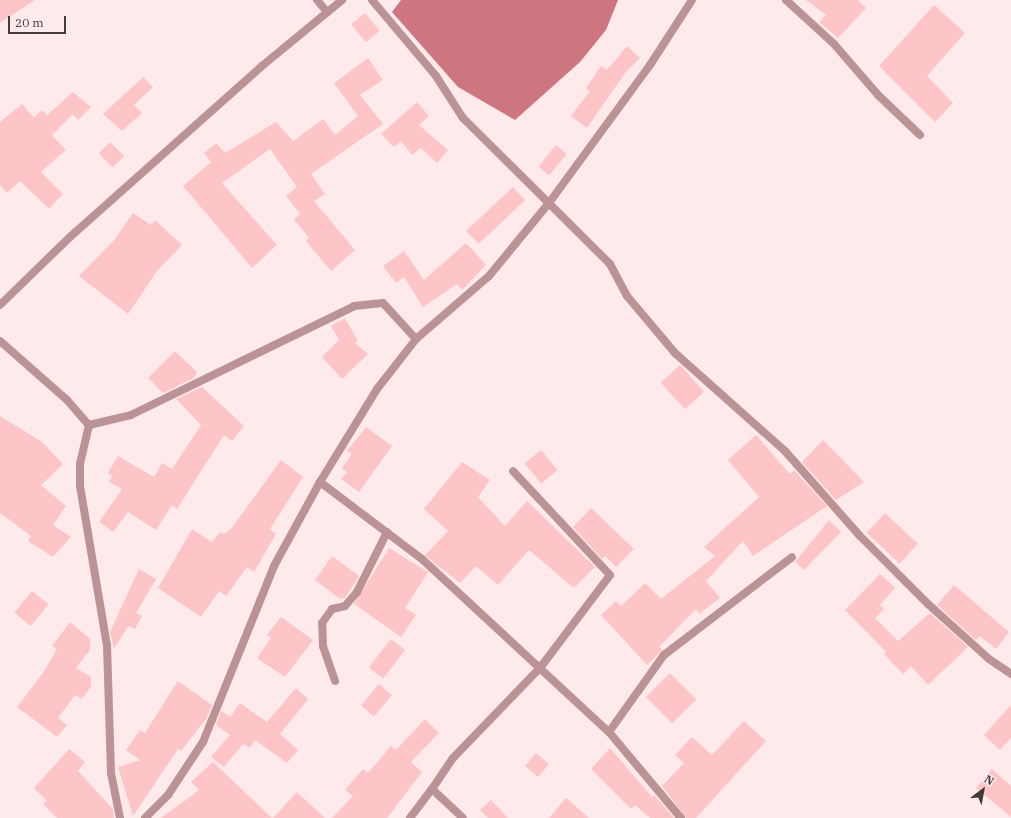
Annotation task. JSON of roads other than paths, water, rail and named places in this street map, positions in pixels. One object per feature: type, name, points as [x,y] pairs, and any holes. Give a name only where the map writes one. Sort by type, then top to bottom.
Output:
[{"type":"street","points":[[317,0],[327,12]]},
{"type":"street","points":[[0,306],[70,238],[342,0]]},
{"type":"street","points":[[372,0],[436,76],[463,118],[610,264],[627,296],[675,353],[785,451],[860,536],[928,604],[988,659],[1011,674]]},
{"type":"street","points":[[145,818],[168,796],[203,742],[253,614],[320,482],[377,389],[416,339],[489,276],[549,203],[650,65],[692,0]]},
{"type":"street","points":[[786,0],[834,44],[878,95],[920,135]]},
{"type":"street","points":[[89,425],[131,415],[354,306],[383,303],[416,339]]},
{"type":"street","points":[[0,341],[67,400],[89,425]]},
{"type":"street","points":[[89,425],[80,464],[80,486],[107,645],[111,773],[120,818]]},
{"type":"street","points":[[410,818],[453,758],[540,668],[610,575],[513,471]]},
{"type":"street","points":[[320,482],[423,560],[609,732],[681,818]]},
{"type":"street","points":[[336,681],[323,646],[322,623],[332,608],[345,606],[357,592],[387,532]]},
{"type":"street","points":[[609,732],[664,655],[792,557]]},
{"type":"street","points":[[432,789],[462,818]]}]
